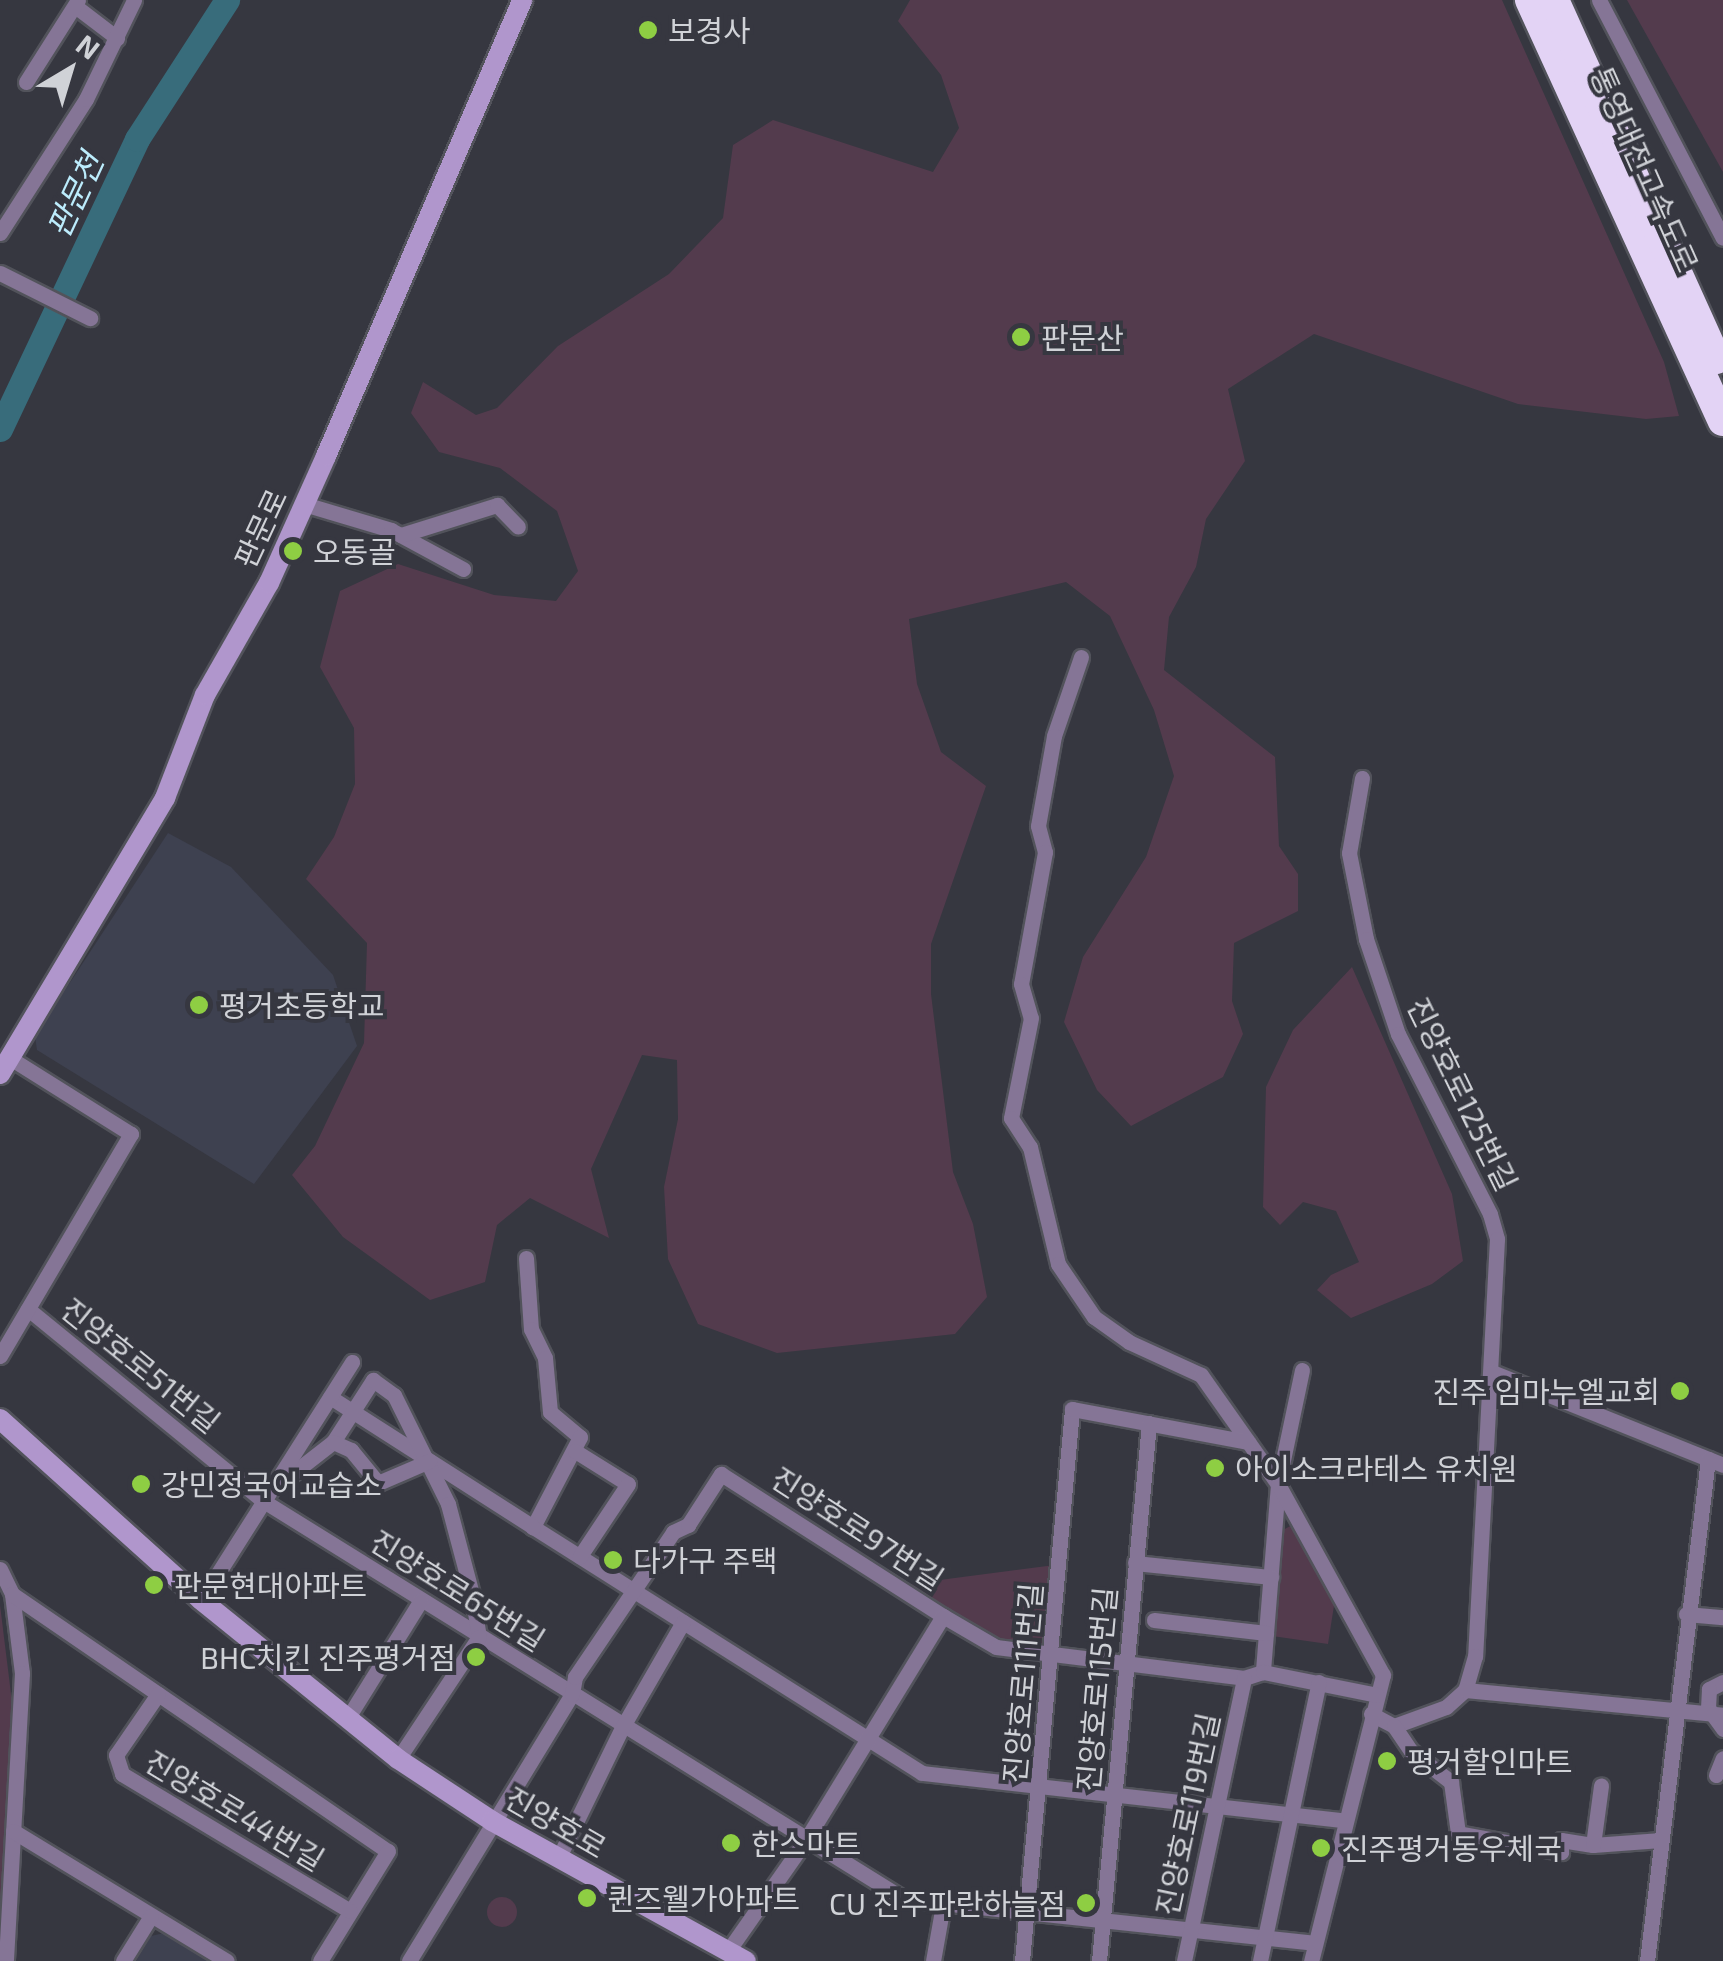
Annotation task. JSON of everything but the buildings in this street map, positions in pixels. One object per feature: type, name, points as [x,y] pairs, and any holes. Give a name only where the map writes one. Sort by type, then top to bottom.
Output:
[{"type":"highway","name":"통영대전고속도로","points":[[1530,0],[1723,421]]},
{"type":"highway","name":"통영대전고속도로","points":[[1554,0],[1723,376]]},
{"type":"street","points":[[0,233],[118,38],[134,0]]},
{"type":"street","name":"판문로","points":[[131,1134],[5,1066],[142,842],[206,695],[304,504],[522,0]]},
{"type":"street","points":[[1599,0],[1723,238]]},
{"type":"street","points":[[26,82],[76,3],[118,38]]},
{"type":"street","points":[[0,274],[90,318]]},
{"type":"street","points":[[304,504],[401,535],[463,570]]},
{"type":"street","points":[[401,535],[497,505],[518,526]]},
{"type":"street","points":[[1081,657],[1054,736],[1038,826],[1045,852],[1021,984],[1030,1018],[1011,1118],[1030,1147],[1058,1264],[1094,1316],[1129,1342],[1201,1376],[1278,1484],[1383,1676],[1343,1820],[1311,1961]]},
{"type":"street","name":"진양호로125번길","points":[[1362,778],[1349,853],[1366,939],[1398,1034],[1490,1214],[1497,1239],[1475,1656],[1465,1690]]},
{"type":"street","name":"진양호로51번길","points":[[0,1356],[131,1134]]},
{"type":"street","points":[[526,1258],[531,1329],[545,1358],[550,1412],[580,1437],[576,1451],[533,1526]]},
{"type":"street","name":"진양호로51번길","points":[[28,1308],[264,1502]]},
{"type":"street","points":[[202,1600],[352,1362]]},
{"type":"street","points":[[1263,1672],[1278,1484],[1302,1370]]},
{"type":"street","points":[[1492,1372],[1715,1462],[1686,1614],[1682,1711],[1647,1961]]},
{"type":"street","points":[[274,1487],[333,1442],[373,1380],[394,1395],[448,1504],[479,1637],[398,1760]]},
{"type":"street","points":[[394,1395],[408,1384]]},
{"type":"street","points":[[330,1397],[868,1740],[946,1780],[1343,1820]]},
{"type":"street","name":"진양호로111번길","points":[[1022,1961],[1053,1654],[1072,1409],[1148,1423]]},
{"type":"street","name":"진양호로","points":[[0,1419],[202,1600],[398,1760],[492,1821],[737,1956]]},
{"type":"street","points":[[1148,1423],[1248,1442]]},
{"type":"street","name":"진양호로115번길","points":[[1099,1961],[1148,1423]]},
{"type":"street","name":"진양호로65번길","points":[[333,1442],[351,1450],[378,1482],[428,1461]]},
{"type":"street","points":[[576,1451],[628,1484],[580,1556]]},
{"type":"street","name":"진양호로97번길","points":[[633,1590],[722,1474],[943,1616],[737,1956]]},
{"type":"street","name":"진양호로65번길","points":[[264,1502],[623,1726]]},
{"type":"street","points":[[1136,1563],[1271,1577]]},
{"type":"street","points":[[0,1569],[12,1594],[22,1688],[6,1961]]},
{"type":"street","points":[[409,1961],[572,1694],[575,1677],[633,1590]]},
{"type":"street","points":[[12,1594],[388,1851],[320,1961]]},
{"type":"street","points":[[347,1719],[421,1600]]},
{"type":"street","points":[[1686,1614],[1723,1617]]},
{"type":"street","points":[[943,1616],[996,1646],[1244,1678],[1263,1672],[1377,1694]]},
{"type":"street","points":[[1154,1620],[1266,1634]]},
{"type":"street","points":[[558,1859],[623,1726],[684,1622]]},
{"type":"street","name":"진양호로119번길","points":[[1184,1961],[1244,1678]]},
{"type":"street","points":[[1260,1961],[1294,1816],[1319,1682]]},
{"type":"street","points":[[1721,1719],[1708,1708],[1709,1690],[1723,1682]]},
{"type":"street","points":[[1394,1726],[1446,1707],[1465,1690],[1682,1711],[1721,1719]]},
{"type":"street","name":"진양호로44번길","points":[[158,1694],[116,1755],[122,1774],[350,1911]]},
{"type":"street","points":[[1371,1714],[1394,1726],[1411,1751],[1451,1782],[1458,1833],[1560,1852],[1562,1840],[1592,1846],[1661,1840]]},
{"type":"street","points":[[623,1726],[904,1900],[1314,1943]]},
{"type":"street","points":[[1716,1774],[1723,1758]]},
{"type":"street","points":[[1592,1846],[1601,1786]]},
{"type":"street","points":[[13,1831],[226,1961]]},
{"type":"street","points":[[933,1961],[943,1905]]},
{"type":"street","points":[[123,1961],[151,1916]]},
{"type":"shaded area","points":[[910,0],[1502,0],[1664,362],[1679,416],[1646,419],[1518,404],[1314,334],[1228,389],[1245,461],[1206,519],[1196,567],[1169,617],[1164,670],[1275,757],[1279,846],[1298,874],[1298,911],[1234,943],[1232,1001],[1243,1034],[1223,1077],[1131,1126],[1097,1090],[1064,1022],[1083,957],[1146,857],[1174,776],[1154,710],[1110,616],[1066,582],[909,619],[917,684],[941,752],[986,786],[931,944],[931,994],[953,1172],[973,1224],[987,1297],[955,1334],[777,1353],[698,1324],[668,1259],[664,1187],[678,1119],[677,1060],[642,1055],[591,1169],[609,1238],[530,1198],[497,1225],[485,1282],[430,1300],[343,1237],[292,1175],[315,1146],[364,1043],[367,943],[306,879],[334,837],[355,784],[354,728],[320,667],[340,591],[398,564],[494,595],[556,601],[578,571],[557,511],[500,468],[439,452],[411,413],[423,382],[476,415],[497,408],[558,346],[669,274],[723,218],[733,145],[773,120],[933,172],[959,128],[941,75],[898,21]]},
{"type":"shaded area","points":[[1627,0],[1723,0],[1723,172]]},
{"type":"shaded area","name":"평거초등학교","points":[[168,833],[231,867],[333,975],[357,1046],[254,1184],[37,1050],[35,1036]]},
{"type":"shaded area","points":[[1352,967],[1452,1194],[1463,1261],[1432,1284],[1351,1318],[1317,1290],[1331,1275],[1359,1262],[1336,1211],[1303,1202],[1280,1225],[1263,1207],[1266,1087],[1293,1030]]},
{"type":"shaded area","points":[[1294,1524],[1335,1599],[1328,1644],[1272,1636],[1283,1530]]},
{"type":"shaded area","points":[[1055,1565],[1047,1646],[998,1642],[909,1584]]},
{"type":"shaded area","points":[[0,1605],[13,1710],[0,1933]]},
{"type":"shaded area","points":[[502,1897],[513,1901],[517,1912],[513,1923],[502,1927],[491,1923],[487,1912],[491,1901]]},
{"type":"shaded area","points":[[164,1933],[210,1961],[136,1961],[151,1936]]},
{"type":"waterway","name":"판문천","points":[[0,429],[137,139],[227,0]]},
{"type":"place","name":"보경사","points":[[648,30]]},
{"type":"place","name":"판문산","points":[[1021,337]]},
{"type":"place","name":"오동골","points":[[293,551]]},
{"type":"place","name":"평거초등학교","points":[[199,1005]]},
{"type":"place","name":"진주 임마누엘교회","points":[[1680,1391]]},
{"type":"place","name":"아이소크라테스 유치원","points":[[1215,1468]]},
{"type":"place","name":"강민정국어교습소","points":[[141,1484]]},
{"type":"place","name":"다가구 주택","points":[[613,1560]]},
{"type":"place","name":"판문현대아파트","points":[[154,1585]]},
{"type":"place","name":"BHC치킨 진주평거점","points":[[476,1657]]},
{"type":"place","name":"평거할인마트","points":[[1387,1761]]},
{"type":"place","name":"한스마트","points":[[731,1843]]},
{"type":"place","name":"진주평거동우체국","points":[[1321,1848]]},
{"type":"place","name":"퀸즈웰가아파트","points":[[587,1898]]},
{"type":"place","name":"CU 진주파란하늘점","points":[[1086,1903]]}]
